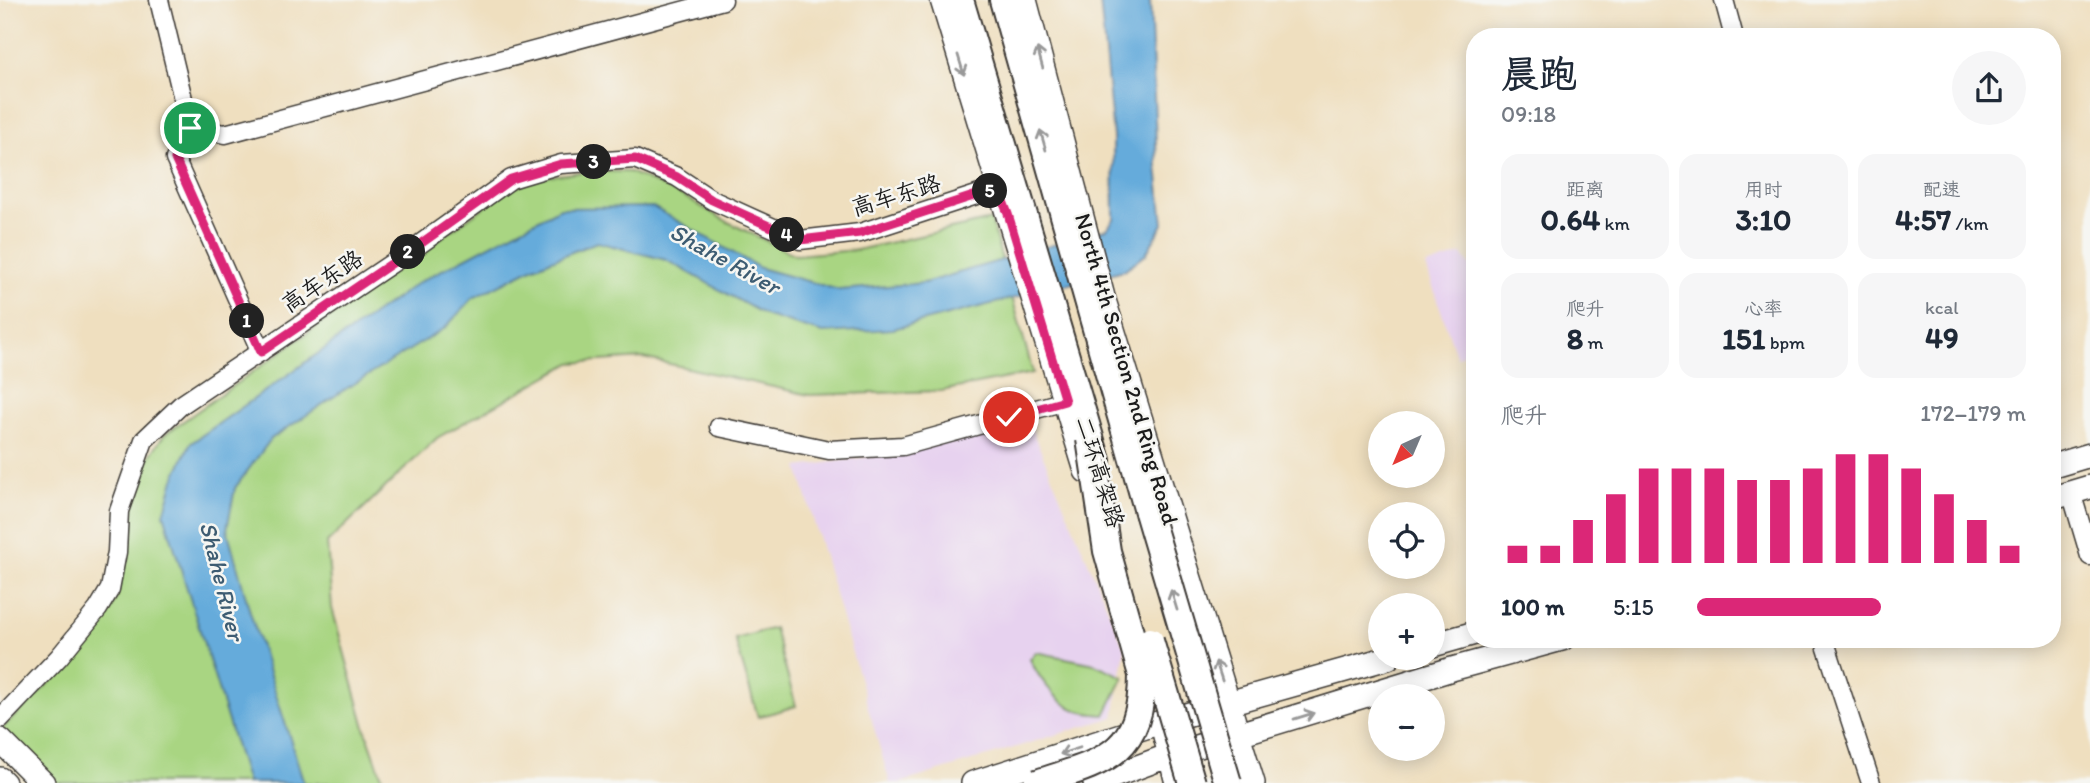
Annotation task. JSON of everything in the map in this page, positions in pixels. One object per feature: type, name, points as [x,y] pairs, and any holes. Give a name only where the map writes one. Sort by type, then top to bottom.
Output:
[{"type":"highway","name":"二环高架路","points":[[960,0],[1192,783]]},
{"type":"highway","name":"二环高架路","points":[[1003,0],[1228,783]]},
{"type":"highway","points":[[1037,783],[1090,766],[1123,746],[1136,718],[1142,694],[1142,675],[1107,551],[1090,439]]},
{"type":"main road","points":[[942,0],[1044,330],[1177,783]]},
{"type":"main road","name":"North 4th Section 2nd Ring Road","points":[[1025,0],[1103,298],[1253,783]]},
{"type":"main road","points":[[2061,464],[2090,455]]},
{"type":"main road","points":[[1445,642],[1466,636]]},
{"type":"main road","points":[[1095,783],[1170,755],[1530,648]]},
{"type":"main road","points":[[973,783],[1161,722],[1368,664]]},
{"type":"main road","points":[[0,740],[43,783]]},
{"type":"main road","points":[[0,779],[4,783]]},
{"type":"street","points":[[159,0],[190,128],[175,159],[261,352]]},
{"type":"street","points":[[190,128],[225,134],[723,0]]},
{"type":"street","points":[[1724,0],[1732,28]]},
{"type":"street","name":"高车东路","points":[[0,719],[59,657],[98,609],[110,589],[117,552],[119,511],[144,440],[181,405],[416,247],[511,179],[561,164],[635,159],[677,177],[712,200],[800,240],[860,233],[998,188]]},
{"type":"street","points":[[719,428],[830,450],[903,446],[1065,401]]},
{"type":"street","points":[[2071,492],[2090,556]]},
{"type":"street","points":[[1827,648],[1871,783]]},
{"type":"shaded area","points":[[1462,254],[1466,260],[1466,352],[1457,358],[1426,266]]},
{"type":"shaded area","points":[[1029,423],[1125,649],[1114,717],[900,783],[890,783],[798,467],[900,452]]},
{"type":"green space","points":[[591,171],[630,172],[683,196],[795,255],[857,250],[991,220],[1033,373],[941,391],[809,395],[643,358],[571,363],[437,438],[327,543],[332,608],[366,731],[384,783],[56,783],[1,729],[92,642],[116,599],[124,566],[127,519],[140,470],[164,435],[508,190],[540,177]]},
{"type":"green space","points":[[774,628],[796,706],[758,717],[735,639]]},
{"type":"green space","points":[[1036,652],[1095,664],[1124,677],[1105,715],[1076,710],[1055,696],[1030,659]]},
{"type":"water","name":"Shahe River","points":[[1100,0],[1150,0],[1157,166],[1163,224],[1146,254],[1124,270],[893,329],[823,333],[767,316],[666,260],[597,242],[534,267],[473,298],[445,328],[271,439],[235,488],[227,529],[304,783],[247,783],[164,514],[174,479],[190,444],[419,282],[560,208],[653,207],[760,268],[839,290],[924,283],[1107,229],[1114,219],[1113,137]]},
{"type":"route","points":[[190,128],[175,159],[261,352],[511,179],[561,164],[635,159],[677,177],[712,200],[800,240],[860,233],[998,188],[1065,401],[1009,417]]}]
